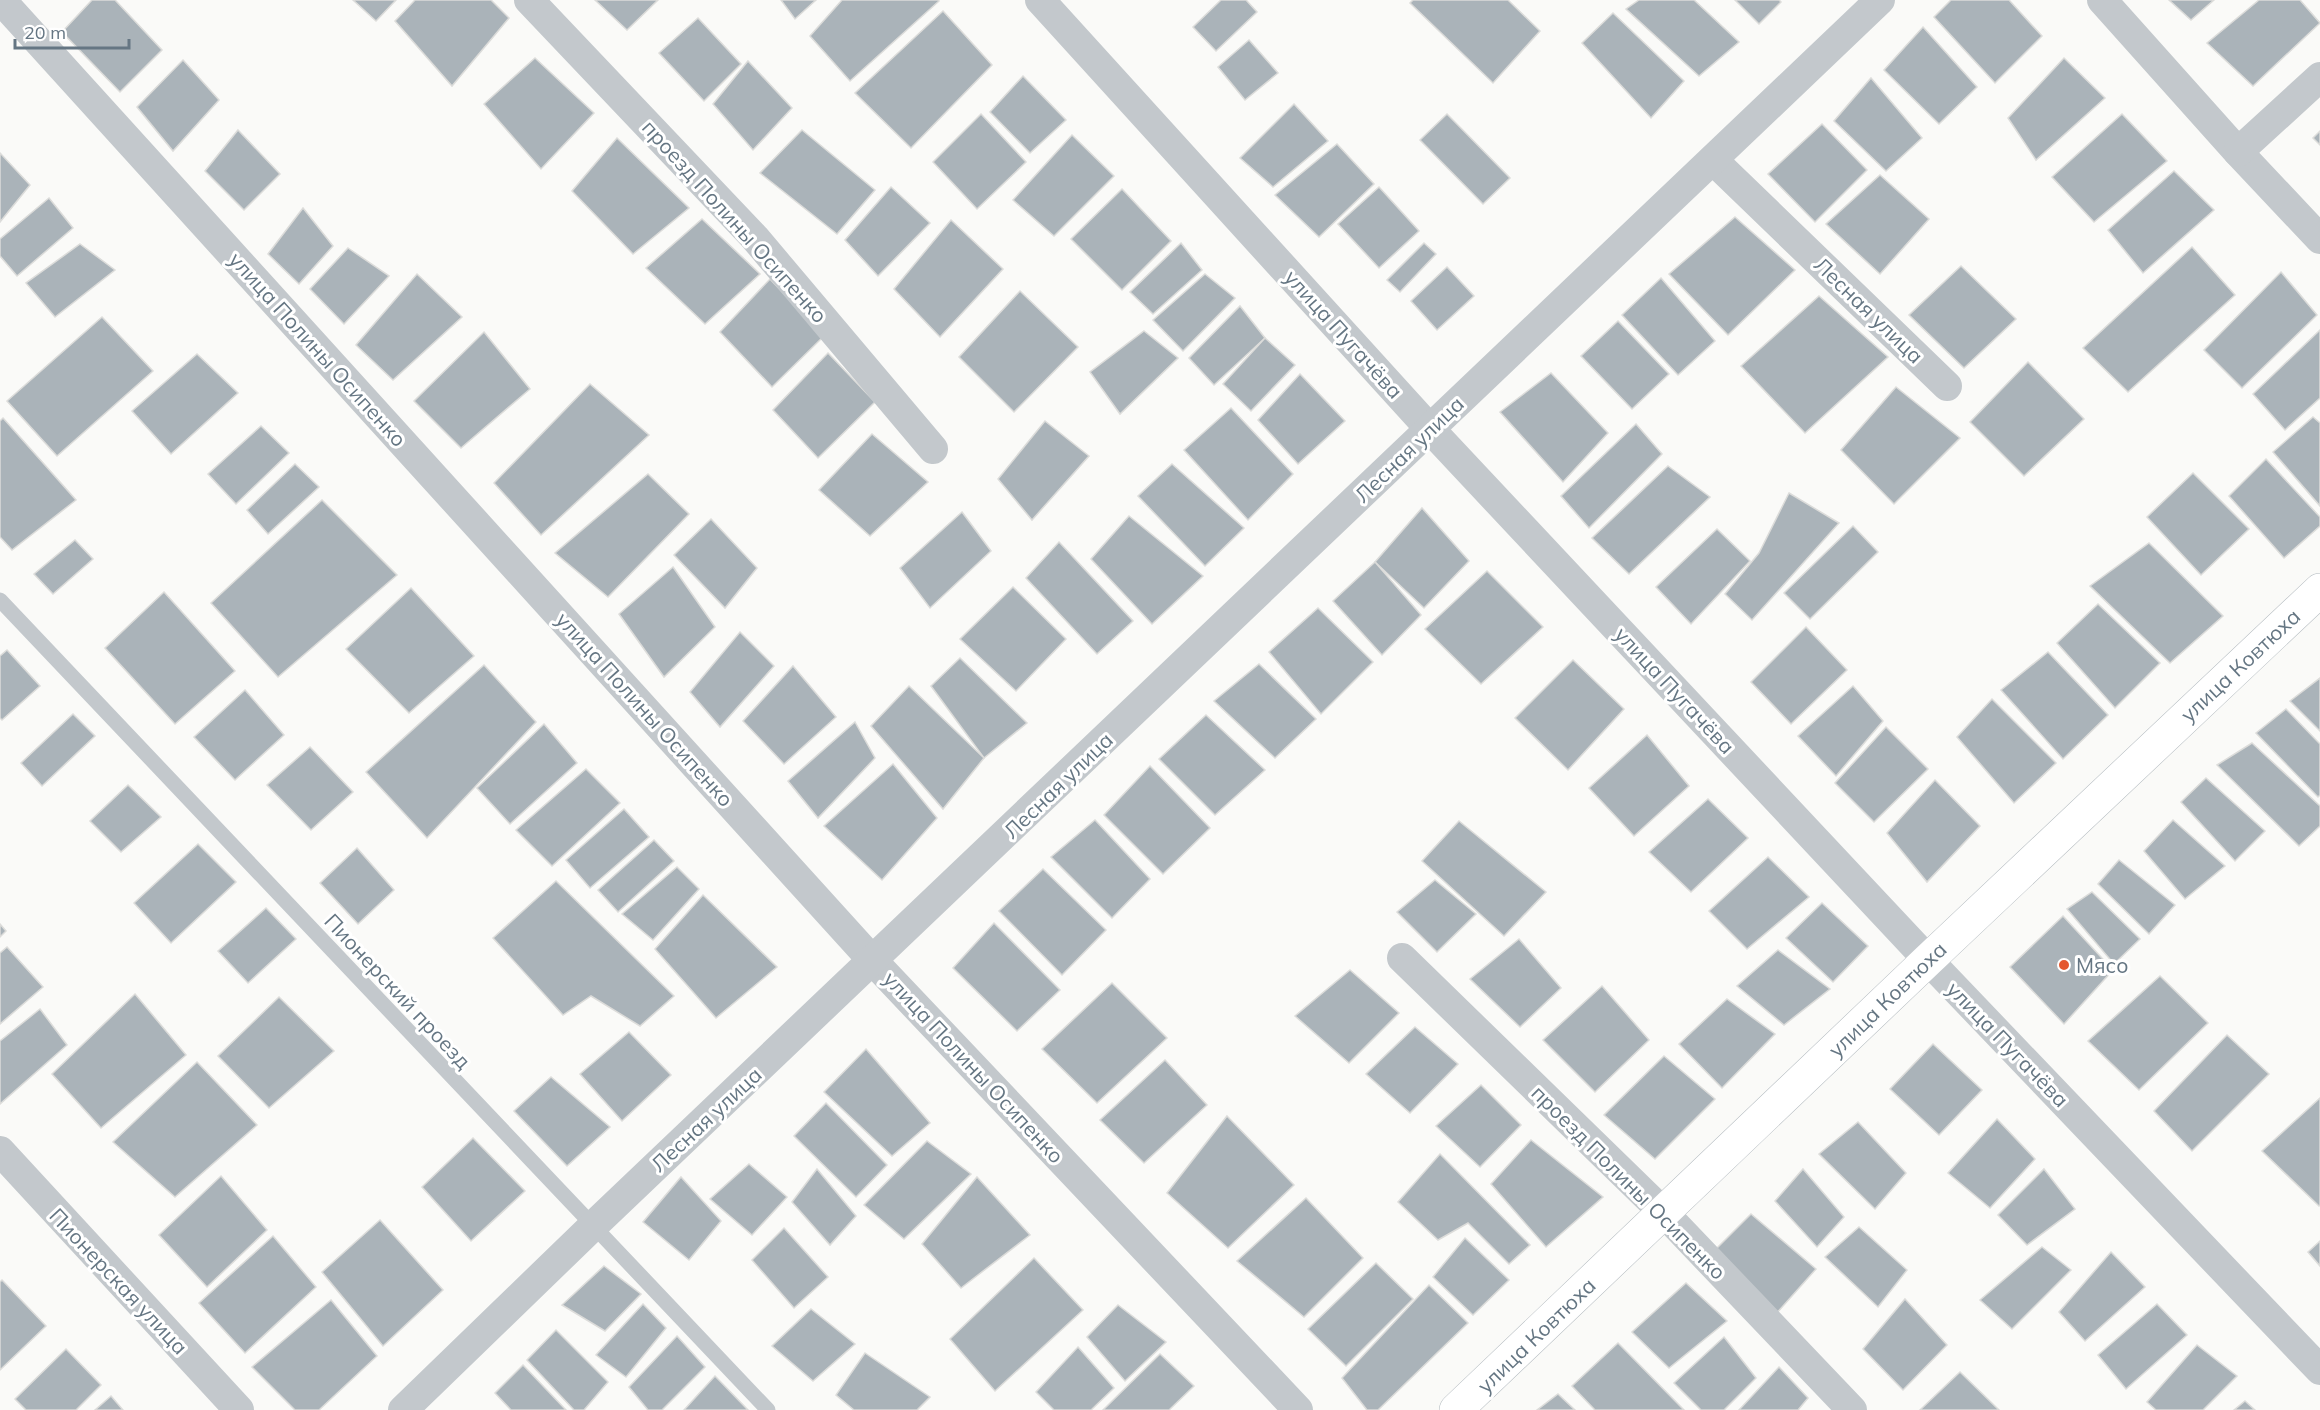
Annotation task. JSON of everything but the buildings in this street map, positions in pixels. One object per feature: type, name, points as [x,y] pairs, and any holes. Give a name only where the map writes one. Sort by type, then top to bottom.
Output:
[{"type":"street","name":"улица Полины Осипенко","points":[[1,0],[873,961],[1298,1410]]},
{"type":"street","name":"проезд Полины Осипенко","points":[[529,0],[755,238],[933,449]]},
{"type":"street","name":"улица Пугачёва","points":[[1040,0],[1430,429],[1928,960],[2320,1370]]},
{"type":"street","name":"Лесная улица","points":[[404,1410],[593,1226],[1880,0]]},
{"type":"street","points":[[2102,0],[2238,152],[2320,239]]},
{"type":"street","points":[[2238,152],[2320,77]]},
{"type":"street","name":"Лесная улица","points":[[1713,160],[1947,386]]},
{"type":"street","name":"улица Ковтюха","points":[[1456,1410],[2320,590]]},
{"type":"street","name":"проезд Полины Осипенко","points":[[1402,958],[1664,1213],[1852,1410]]},
{"type":"street","name":"Пионерская улица","points":[[0,1151],[239,1410]]},
{"type":"lane","name":"Пионерский проезд","points":[[0,600],[768,1410]]},
{"type":"place","name":"Мясо","points":[[2064,965]]}]
